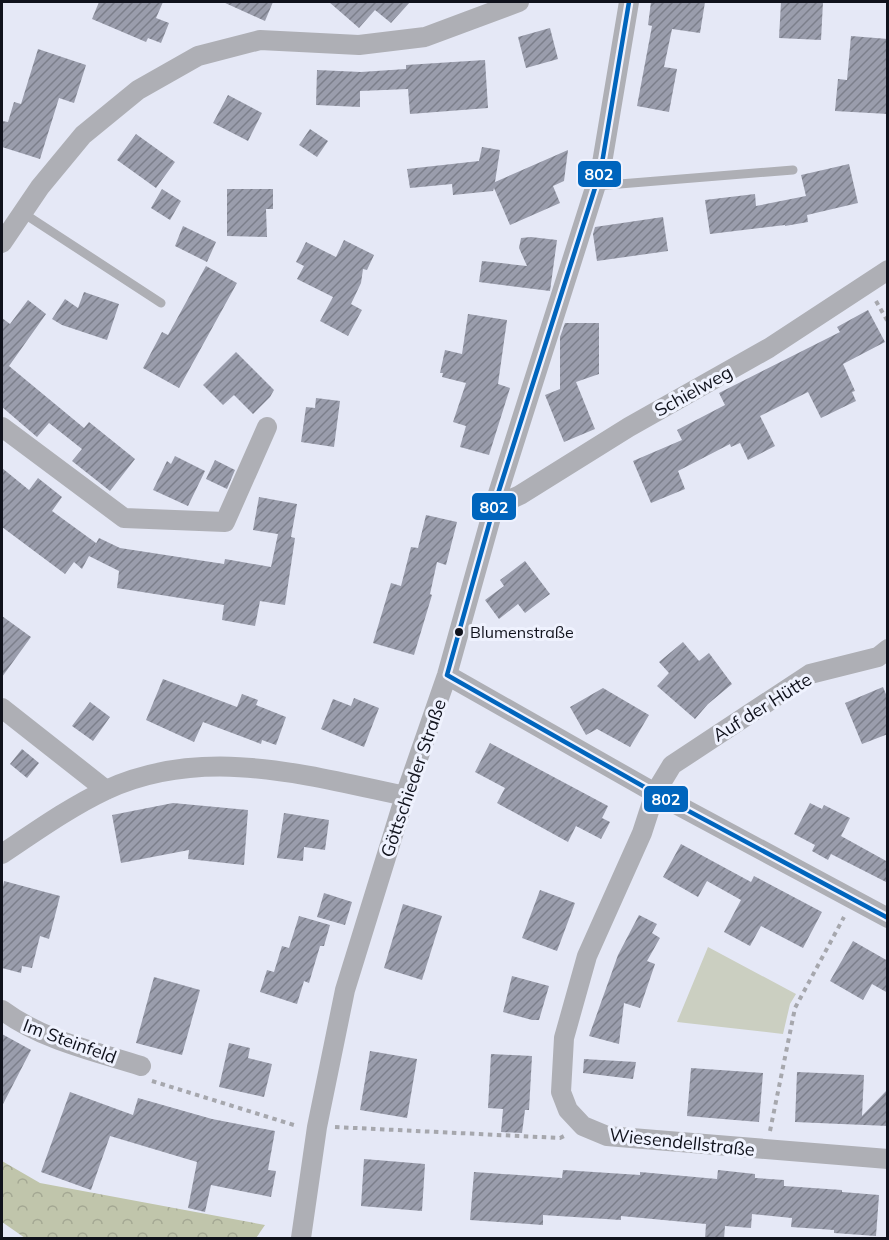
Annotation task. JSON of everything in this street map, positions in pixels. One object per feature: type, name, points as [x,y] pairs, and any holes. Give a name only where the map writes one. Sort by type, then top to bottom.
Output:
[{"type":"street","points":[[3,236],[83,135],[138,90],[198,56],[260,40],[359,45],[425,37],[519,2]]},
{"type":"street","name":"Göttschieder Straße","points":[[301,1239],[316,1130],[345,990],[405,796],[447,675],[495,503],[601,169],[629,2]]},
{"type":"street","name":"Schielweg","points":[[495,503],[520,495],[629,427],[769,348],[888,270]]},
{"type":"street","points":[[2,427],[124,518],[225,522],[267,427]]},
{"type":"street","name":"Auf der Hütte","points":[[655,793],[672,765],[810,674],[878,657],[888,649]]},
{"type":"street","points":[[447,675],[655,793],[888,918]]},
{"type":"street","points":[[2,708],[106,790]]},
{"type":"street","points":[[2,854],[106,790],[158,773],[187,767],[217,765],[256,768],[316,777],[405,796]]},
{"type":"street","points":[[583,1126],[568,1110],[561,1092],[564,1038],[587,956],[642,832],[655,793]]},
{"type":"street","name":"Im Steinfeld","points":[[2,1010],[18,1022],[66,1043],[141,1066]]},
{"type":"street","name":"Wiesendellstraße","points":[[583,1126],[607,1136],[888,1159]]},
{"type":"lane","points":[[595,186],[793,170]]},
{"type":"lane","points":[[23,213],[161,303]]},
{"type":"path","points":[[766,1150],[795,1008],[853,900]]},
{"type":"path","points":[[141,1066],[151,1080],[316,1130],[560,1138],[583,1126]]},
{"type":"green space","points":[[2,1161],[40,1183],[265,1225],[256,1238],[25,1238],[2,1222]]},
{"type":"shaded area","points":[[708,947],[796,994],[790,1004],[783,1034],[677,1022]]},
{"type":"building","points":[[99,2],[163,2],[156,18],[169,23],[161,43],[148,38],[146,42],[92,19]]},
{"type":"building","points":[[223,2],[273,2],[265,21]]},
{"type":"building","points":[[329,2],[410,2],[391,23],[375,10],[359,28]]},
{"type":"building","points":[[651,2],[705,2],[700,33],[672,29],[664,67],[677,69],[669,112],[637,106],[652,26],[648,25]]},
{"type":"building","points":[[781,2],[823,2],[821,40],[779,38]]},
{"type":"building","points":[[550,28],[558,59],[526,68],[518,37]]},
{"type":"building","points":[[851,36],[888,39],[888,114],[835,111],[838,79],[847,80]]},
{"type":"building","points":[[38,49],[86,65],[74,103],[59,98],[40,159],[2,147],[2,121],[8,122],[14,102],[21,104]]},
{"type":"building","points":[[485,60],[488,108],[410,114],[408,89],[360,91],[360,107],[316,105],[317,70],[361,72],[406,69],[406,65]]},
{"type":"building","points":[[228,95],[262,113],[248,141],[213,123]]},
{"type":"building","points":[[310,129],[328,141],[317,157],[299,145]]},
{"type":"building","points":[[136,134],[175,162],[156,188],[117,160]]},
{"type":"building","points":[[482,147],[500,150],[495,182],[568,150],[564,181],[553,186],[560,203],[510,225],[494,188],[493,191],[453,195],[452,184],[410,188],[407,169],[479,161]]},
{"type":"building","points":[[849,164],[858,203],[807,215],[808,222],[710,234],[705,200],[755,194],[756,206],[806,196],[801,175]]},
{"type":"building","points":[[162,189],[181,201],[170,220],[151,208]]},
{"type":"building","points":[[227,189],[273,189],[273,209],[266,209],[267,237],[227,236]]},
{"type":"building","points":[[663,217],[668,251],[597,261],[593,234],[595,227]]},
{"type":"building","points":[[183,226],[216,242],[207,262],[175,246]]},
{"type":"building","points":[[521,238],[557,240],[550,291],[479,282],[482,261],[527,266],[519,248]]},
{"type":"building","points":[[344,240],[374,255],[367,270],[363,269],[361,283],[351,304],[362,310],[348,336],[320,321],[333,297],[297,279],[304,266],[296,262],[306,242],[336,257]]},
{"type":"building","points":[[206,266],[237,283],[179,388],[143,368],[162,332],[168,335]]},
{"type":"building","points":[[84,292],[119,304],[107,340],[62,325],[52,319],[65,299],[78,308]]},
{"type":"building","points":[[28,300],[46,314],[9,366],[84,428],[89,422],[135,459],[110,491],[72,461],[82,449],[49,423],[37,437],[2,407],[2,318],[10,324]]},
{"type":"building","points":[[868,310],[885,342],[843,364],[855,391],[852,392],[856,401],[821,418],[808,392],[760,416],[775,446],[748,460],[740,443],[731,447],[730,444],[678,471],[685,489],[651,503],[633,461],[682,440],[677,430],[725,405],[719,393],[840,332],[837,327]]},
{"type":"building","points":[[468,314],[507,320],[498,384],[510,388],[489,455],[460,447],[466,426],[453,422],[466,383],[442,377],[443,373],[440,373],[445,350],[462,354]]},
{"type":"building","points":[[565,323],[599,323],[599,374],[576,382],[595,429],[564,442],[545,395],[560,389],[560,337]]},
{"type":"building","points":[[236,352],[274,390],[253,414],[234,395],[223,405],[203,385]]},
{"type":"building","points":[[316,398],[340,401],[334,447],[301,442],[306,407],[315,408]]},
{"type":"building","points":[[175,456],[205,471],[188,506],[153,490],[167,461],[171,464]]},
{"type":"building","points":[[215,460],[235,470],[227,489],[206,479]]},
{"type":"building","points":[[2,468],[29,490],[38,478],[62,497],[52,511],[96,543],[93,549],[99,538],[120,548],[224,564],[225,559],[271,567],[278,534],[253,530],[259,497],[297,504],[291,537],[295,538],[285,605],[260,601],[255,626],[222,620],[224,605],[117,588],[119,571],[89,556],[82,569],[74,562],[65,574],[2,527]]},
{"type":"building","points":[[426,515],[457,522],[446,565],[437,562],[430,594],[432,595],[414,655],[373,643],[391,583],[401,586],[411,547],[418,548]]},
{"type":"building","points":[[525,561],[550,594],[525,613],[518,604],[499,619],[485,600],[504,586],[500,580]]},
{"type":"building","points":[[2,616],[31,637],[2,677]]},
{"type":"building","points":[[683,642],[699,661],[709,653],[732,684],[708,704],[695,719],[657,686],[669,673],[659,662]]},
{"type":"building","points":[[163,679],[237,707],[242,694],[258,700],[256,705],[286,717],[276,745],[262,740],[261,744],[203,722],[194,742],[146,720]]},
{"type":"building","points":[[883,687],[888,699],[888,734],[862,744],[845,703]]},
{"type":"building","points":[[603,688],[649,715],[630,747],[597,729],[586,735],[570,707]]},
{"type":"building","points":[[354,698],[379,708],[364,747],[321,729],[333,699],[351,706]]},
{"type":"building","points":[[90,702],[110,717],[93,741],[72,726]]},
{"type":"building","points":[[490,743],[608,806],[602,818],[610,822],[601,839],[576,826],[568,842],[497,803],[505,788],[475,772]]},
{"type":"building","points":[[22,749],[39,763],[27,778],[10,764]]},
{"type":"building","points":[[173,803],[248,810],[244,865],[188,859],[189,850],[121,863],[112,815]]},
{"type":"building","points":[[810,803],[822,809],[824,805],[850,818],[841,836],[888,862],[888,883],[831,854],[828,860],[812,851],[815,845],[794,834]]},
{"type":"building","points":[[284,813],[329,820],[325,850],[304,847],[303,861],[277,858]]},
{"type":"building","points":[[681,844],[751,882],[754,876],[822,912],[803,948],[761,926],[750,946],[724,932],[741,900],[707,881],[698,897],[663,877]]},
{"type":"building","points":[[4,881],[60,896],[49,939],[40,936],[32,968],[22,966],[21,973],[2,968]]},
{"type":"building","points":[[540,890],[575,903],[557,951],[522,938]]},
{"type":"building","points":[[324,893],[352,902],[345,925],[317,917]]},
{"type":"building","points":[[403,904],[442,916],[422,980],[384,968]]},
{"type":"building","points":[[639,915],[657,924],[652,933],[660,938],[647,961],[655,964],[640,1008],[624,1003],[619,1044],[589,1036],[618,955]]},
{"type":"building","points":[[299,916],[330,925],[324,946],[320,946],[309,983],[304,981],[297,1004],[260,992],[267,970],[274,972],[282,946],[289,948]]},
{"type":"building","points":[[853,941],[888,961],[888,993],[872,984],[863,1000],[830,981]]},
{"type":"building","points":[[512,976],[549,986],[539,1020],[503,1012]]},
{"type":"building","points":[[154,977],[200,990],[182,1055],[136,1043]]},
{"type":"building","points":[[2,1034],[31,1050],[2,1106]]},
{"type":"building","points":[[229,1043],[250,1048],[248,1058],[272,1064],[264,1097],[219,1087]]},
{"type":"building","points":[[370,1051],[417,1059],[407,1118],[360,1110]]},
{"type":"building","points":[[491,1054],[532,1056],[529,1110],[525,1110],[522,1133],[501,1132],[503,1109],[488,1108]]},
{"type":"building","points":[[584,1059],[636,1062],[633,1079],[583,1073]]},
{"type":"building","points":[[691,1068],[763,1073],[759,1122],[687,1116]]},
{"type":"building","points":[[797,1072],[864,1075],[862,1116],[888,1089],[888,1126],[795,1122]]},
{"type":"building","points":[[70,1092],[133,1115],[138,1098],[212,1119],[275,1131],[268,1170],[276,1171],[271,1197],[211,1185],[205,1212],[188,1208],[197,1162],[110,1136],[91,1190],[41,1172]]},
{"type":"building","points":[[364,1159],[425,1164],[422,1211],[361,1206]]},
{"type":"building","points":[[563,1170],[640,1175],[640,1172],[717,1179],[718,1170],[755,1174],[755,1178],[784,1180],[784,1186],[879,1195],[876,1236],[791,1227],[792,1218],[752,1214],[751,1228],[725,1226],[724,1239],[705,1239],[706,1224],[621,1216],[621,1220],[543,1215],[543,1225],[470,1220],[474,1172],[562,1178]]},
{"type":"transit line","name":"802","points":[[447,675],[495,503],[601,169],[629,2]]},
{"type":"transit line","name":"802","points":[[447,675],[655,793],[888,918]]},
{"type":"place","name":"Blumenstraße","points":[[459,632]]}]
